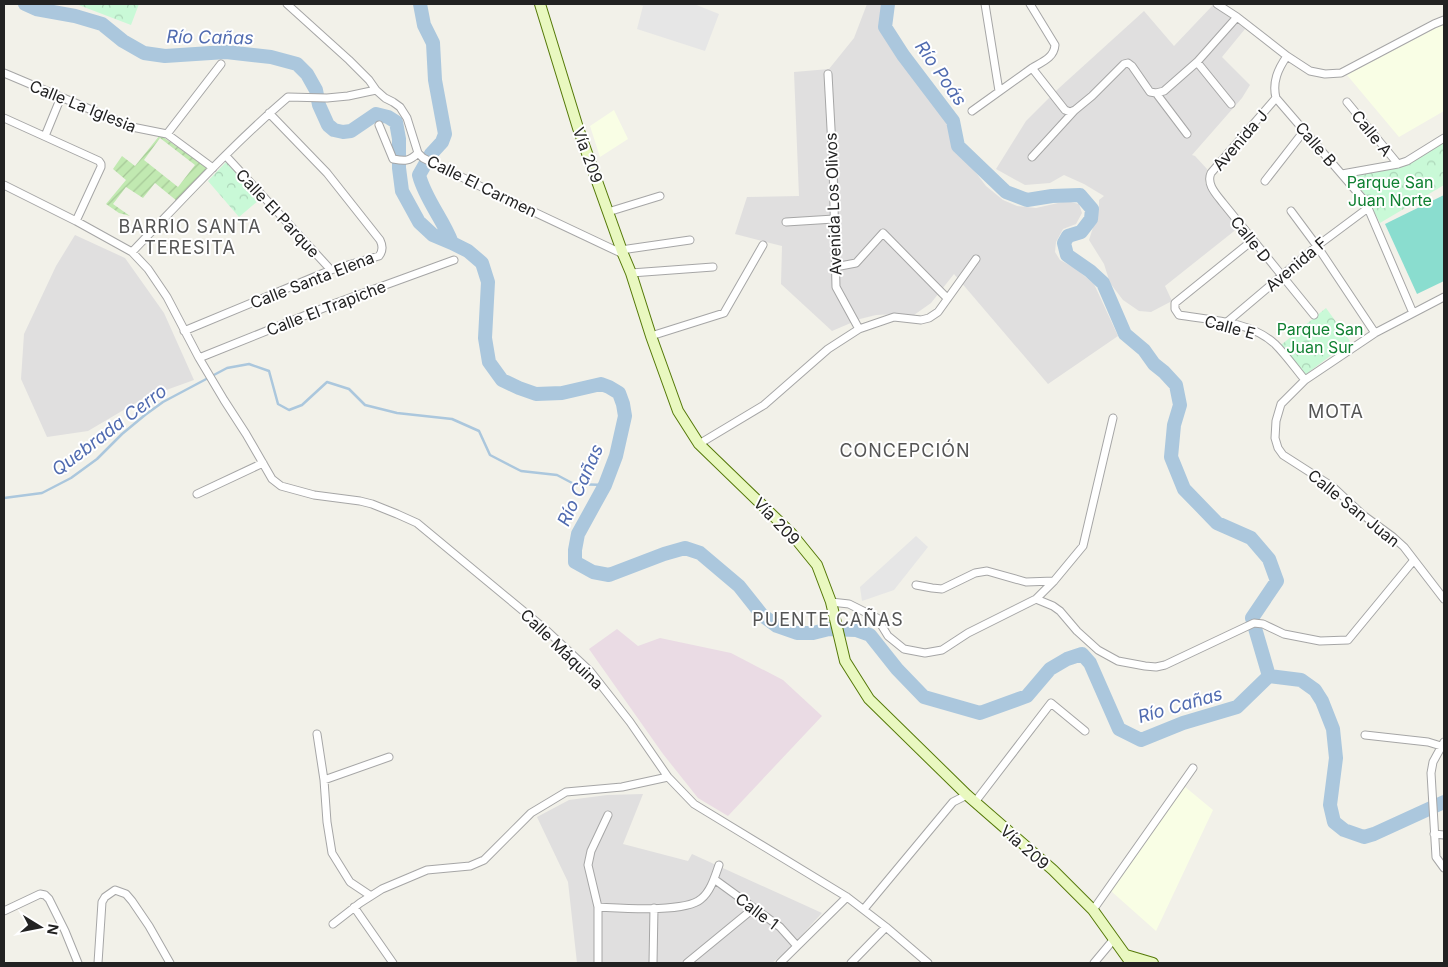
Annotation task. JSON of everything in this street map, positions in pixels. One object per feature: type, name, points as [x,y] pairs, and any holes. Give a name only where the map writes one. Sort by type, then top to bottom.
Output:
[{"type":"main road","name":"Vía 209","points":[[540,4],[578,128],[631,273],[678,411],[687,427],[699,444],[790,533],[816,566],[831,602],[845,660],[869,699],[971,799],[1053,870],[1093,910],[1129,959]]},
{"type":"main road","points":[[1129,959],[1153,963]]},
{"type":"street","name":"Calle El Carmen","points":[[287,4],[349,60],[376,90],[400,107],[407,118],[420,155],[498,196],[622,252]]},
{"type":"street","points":[[985,4],[999,91]]},
{"type":"street","points":[[972,111],[1051,56],[1055,49],[1055,45],[1030,4]]},
{"type":"street","points":[[1217,4],[1310,71],[1325,74],[1341,73],[1444,20]]},
{"type":"street","points":[[1156,94],[1164,91],[1197,62],[1236,17]]},
{"type":"street","points":[[1276,98],[1274,92],[1278,70],[1287,56]]},
{"type":"street","points":[[1197,62],[1231,104]]},
{"type":"street","points":[[167,134],[221,64]]},
{"type":"street","points":[[1032,157],[1075,110],[1124,64],[1132,66],[1150,92],[1156,94],[1187,134]]},
{"type":"street","points":[[1032,68],[1065,110],[1070,112],[1075,110]]},
{"type":"street","name":"Calle La Iglesia","points":[[4,73],[132,127],[167,134],[213,168]]},
{"type":"street","name":"Avenida Los Olivos","points":[[828,74],[836,287],[859,329]]},
{"type":"street","points":[[132,252],[213,168],[288,97],[327,98],[376,90]]},
{"type":"street","points":[[45,136],[61,97]]},
{"type":"street","name":"Calle B","points":[[1276,98],[1363,199],[1413,313]]},
{"type":"street","name":"Avenida J","points":[[1210,184],[1209,177],[1211,173],[1276,98]]},
{"type":"street","name":"Calle A","points":[[1347,102],[1398,164]]},
{"type":"street","name":"Calle Santa Elena","points":[[184,331],[331,270],[379,256],[382,250],[382,243],[327,174],[269,113]]},
{"type":"street","points":[[4,118],[102,164],[76,221]]},
{"type":"street","points":[[379,125],[393,159],[404,161],[420,155]]},
{"type":"street","points":[[1265,180],[1304,131]]},
{"type":"street","points":[[1342,174],[1398,164],[1444,138]]},
{"type":"street","name":"Calle El Parque","points":[[226,156],[331,270]]},
{"type":"street","name":"Calle D","points":[[1210,184],[1223,203],[1314,315]]},
{"type":"street","name":"Calle Máquina","points":[[4,185],[132,252],[148,269],[168,297],[208,374],[272,479],[281,486],[314,495],[366,503],[417,523],[545,628],[590,671],[630,722],[668,777],[694,804],[848,897],[928,963]]},
{"type":"street","points":[[608,212],[660,196]]},
{"type":"street","name":"Avenida F","points":[[1226,323],[1317,246],[1368,208]]},
{"type":"street","points":[[1291,210],[1375,333]]},
{"type":"street","points":[[786,222],[834,219]]},
{"type":"street","points":[[835,267],[856,263],[883,233],[947,298]]},
{"type":"street","points":[[622,252],[690,240]]},
{"type":"street","name":"Calle E","points":[[1253,240],[1175,302],[1175,309],[1179,315],[1226,323],[1258,333],[1274,343],[1304,380]]},
{"type":"street","points":[[651,336],[724,313],[763,245]]},
{"type":"street","points":[[699,444],[764,405],[828,348],[859,329],[894,317],[921,320],[929,318],[938,312],[976,259]]},
{"type":"street","name":"Calle El Trapiche","points":[[199,358],[336,303],[454,260]]},
{"type":"street","points":[[631,273],[713,267]]},
{"type":"street","name":"Calle San Juan","points":[[1444,298],[1375,333],[1304,380],[1281,404],[1276,421],[1275,438],[1278,448],[1283,455],[1333,486],[1363,516],[1394,537],[1444,599]]},
{"type":"street","points":[[831,602],[849,604],[877,618],[888,636],[904,649],[925,652],[942,650],[968,633],[1036,599],[1054,581],[1082,546],[1113,418]]},
{"type":"street","points":[[197,494],[262,462]]},
{"type":"street","points":[[1036,599],[1060,611],[1087,640],[1103,653],[1118,661],[1156,667],[1191,654],[1254,623],[1263,624],[1284,634],[1320,641],[1348,640],[1414,560]]},
{"type":"street","points":[[916,585],[942,589],[975,573],[987,571],[1026,582],[1054,581]]},
{"type":"street","points":[[864,909],[952,802],[971,799],[1051,703],[1085,731]]},
{"type":"street","points":[[317,734],[332,853],[350,882],[370,896]]},
{"type":"street","points":[[1365,735],[1443,744],[1433,762],[1431,786],[1436,857],[1444,868]]},
{"type":"street","points":[[324,780],[390,757]]},
{"type":"street","points":[[1093,910],[1193,768]]},
{"type":"street","points":[[333,924],[354,907],[382,889],[427,870],[470,866],[484,860],[532,813],[566,792],[622,787],[668,777]]},
{"type":"street","points":[[598,963],[598,907],[588,865],[591,851],[608,815]]},
{"type":"street","points":[[1434,834],[1444,835]]},
{"type":"street","points":[[598,907],[654,908],[688,906],[706,894],[718,865]]},
{"type":"street","name":"Calle 1","points":[[714,878],[780,927],[798,946]]},
{"type":"street","points":[[98,963],[102,902],[105,897],[115,890],[126,894],[132,901],[170,963]]},
{"type":"street","points":[[4,911],[40,894],[45,895],[49,899],[65,931],[78,963]]},
{"type":"street","points":[[780,963],[848,897]]},
{"type":"street","points":[[354,907],[393,963]]},
{"type":"street","points":[[653,963],[654,908]]},
{"type":"street","points":[[687,963],[754,908]]},
{"type":"street","points":[[851,963],[886,927]]},
{"type":"street","points":[[1094,963],[1114,939]]},
{"type":"shaded area","points":[[637,4],[694,4],[719,14],[705,51],[637,29],[643,6]]},
{"type":"shaded area","points":[[867,4],[885,4],[882,29],[903,62],[949,123],[955,150],[970,165],[986,186],[1003,200],[1017,206],[1036,208],[1067,201],[1079,204],[1082,213],[1076,224],[1063,229],[1056,242],[1055,252],[1060,260],[1075,268],[1094,284],[1118,336],[1048,384],[954,274],[931,303],[914,315],[876,315],[860,319],[832,331],[781,284],[782,246],[735,234],[747,197],[799,196],[794,72],[829,69],[854,38]]},
{"type":"shaded area","points":[[1213,5],[1245,29],[1222,57],[1250,85],[1242,98],[1192,155],[1207,169],[1205,183],[1238,228],[1165,286],[1172,301],[1151,312],[1139,311],[1123,300],[1110,283],[1104,264],[1089,240],[1099,209],[1099,200],[1104,196],[1064,175],[1050,183],[1025,185],[996,169],[1026,121],[1058,89],[1144,11],[1174,46]]},
{"type":"shaded area","points":[[1444,24],[1444,111],[1399,137],[1347,75]]},
{"type":"shaded area","points":[[614,110],[628,139],[600,157],[590,126]]},
{"type":"shaded area","points":[[1444,195],[1444,281],[1417,294],[1385,224]]},
{"type":"shaded area","points":[[75,235],[125,258],[164,313],[194,380],[144,398],[88,431],[47,437],[21,379],[24,334],[56,266]]},
{"type":"shaded area","points":[[916,536],[928,547],[894,590],[862,601],[860,587]]},
{"type":"shaded area","points":[[617,629],[638,646],[660,638],[731,653],[783,680],[822,716],[728,816],[698,798],[663,754],[589,649]]},
{"type":"shaded area","points":[[1184,786],[1213,810],[1156,931],[1111,891]]},
{"type":"shaded area","points":[[643,794],[623,844],[688,861],[692,854],[822,913],[788,950],[772,963],[577,963],[568,882],[537,817],[569,800],[607,795]]},
{"type":"green space","points":[[76,4],[139,4],[131,25]]},
{"type":"green space","points":[[160,135],[207,169],[177,201],[155,183],[143,198],[126,187],[113,204],[130,216],[119,213],[106,204],[126,180],[113,169],[122,156],[135,166]],"holes":[[[160,138],[195,165],[178,187],[144,160]]]},
{"type":"green space","name":"Parque San Juan Norte","points":[[1444,142],[1444,185],[1380,223],[1364,193],[1353,181],[1357,174],[1402,165]]},
{"type":"green space","points":[[226,162],[259,200],[239,217],[208,181]]},
{"type":"green space","name":"Parque San Juan Sur","points":[[1326,308],[1350,341],[1305,375],[1281,345]]},
{"type":"waterway","name":"Río Cañas","points":[[25,4],[36,9],[75,16],[102,24],[123,41],[144,53],[165,56],[226,52],[271,57],[297,64],[307,74],[316,90],[319,105],[328,125],[334,130],[351,131],[376,114],[388,117],[396,122],[399,139],[399,168],[402,191],[419,222],[433,235],[468,251],[482,263],[488,282],[485,338],[489,362],[502,380],[536,394],[562,393],[601,384],[619,393],[625,416],[616,456],[605,485],[578,534],[575,550],[575,562],[593,572],[609,575],[685,548],[700,553],[739,586],[762,615],[777,626],[797,633],[813,633],[829,629],[856,630],[870,635],[897,669],[924,697],[980,713],[1027,696],[1050,669],[1067,659],[1082,654],[1090,663],[1119,729],[1141,740],[1183,723],[1237,707],[1269,676]]},
{"type":"waterway","points":[[420,4],[424,25],[433,43],[435,80],[445,134],[442,142],[431,154],[419,175],[425,192],[452,243]]},
{"type":"waterway","name":"Río Poás","points":[[888,4],[885,27],[903,55],[953,121],[958,146],[1006,192],[1027,200],[1052,196],[1080,195],[1092,209],[1091,219],[1081,232],[1068,236],[1064,243],[1067,255],[1103,283],[1125,334],[1144,350],[1154,364],[1176,385],[1180,405],[1174,425],[1171,457],[1184,489],[1217,523],[1251,538],[1269,559],[1277,581],[1252,618],[1269,676]]},
{"type":"waterway","name":"Quebrada Cerro","points":[[4,498],[42,493],[71,478],[97,459],[122,434],[163,402],[227,368],[249,364],[269,371],[278,404],[289,410],[302,405],[327,382],[349,389],[365,405],[397,413],[452,419],[479,431],[490,455],[521,471],[557,475],[574,484],[605,485]]},
{"type":"waterway","name":"Río Cañas","points":[[1269,676],[1301,680],[1315,690],[1322,701],[1333,729],[1336,758],[1330,805],[1334,822],[1344,830],[1364,837],[1444,802]]},
{"type":"district","name":"BARRIO SANTA TERESITA","points":[[190,236]]},
{"type":"district","name":"MOTA","points":[[1336,411]]},
{"type":"district","name":"CONCEPCIÓN","points":[[905,450]]},
{"type":"district","name":"PUENTE CAÑAS","points":[[828,619]]}]
